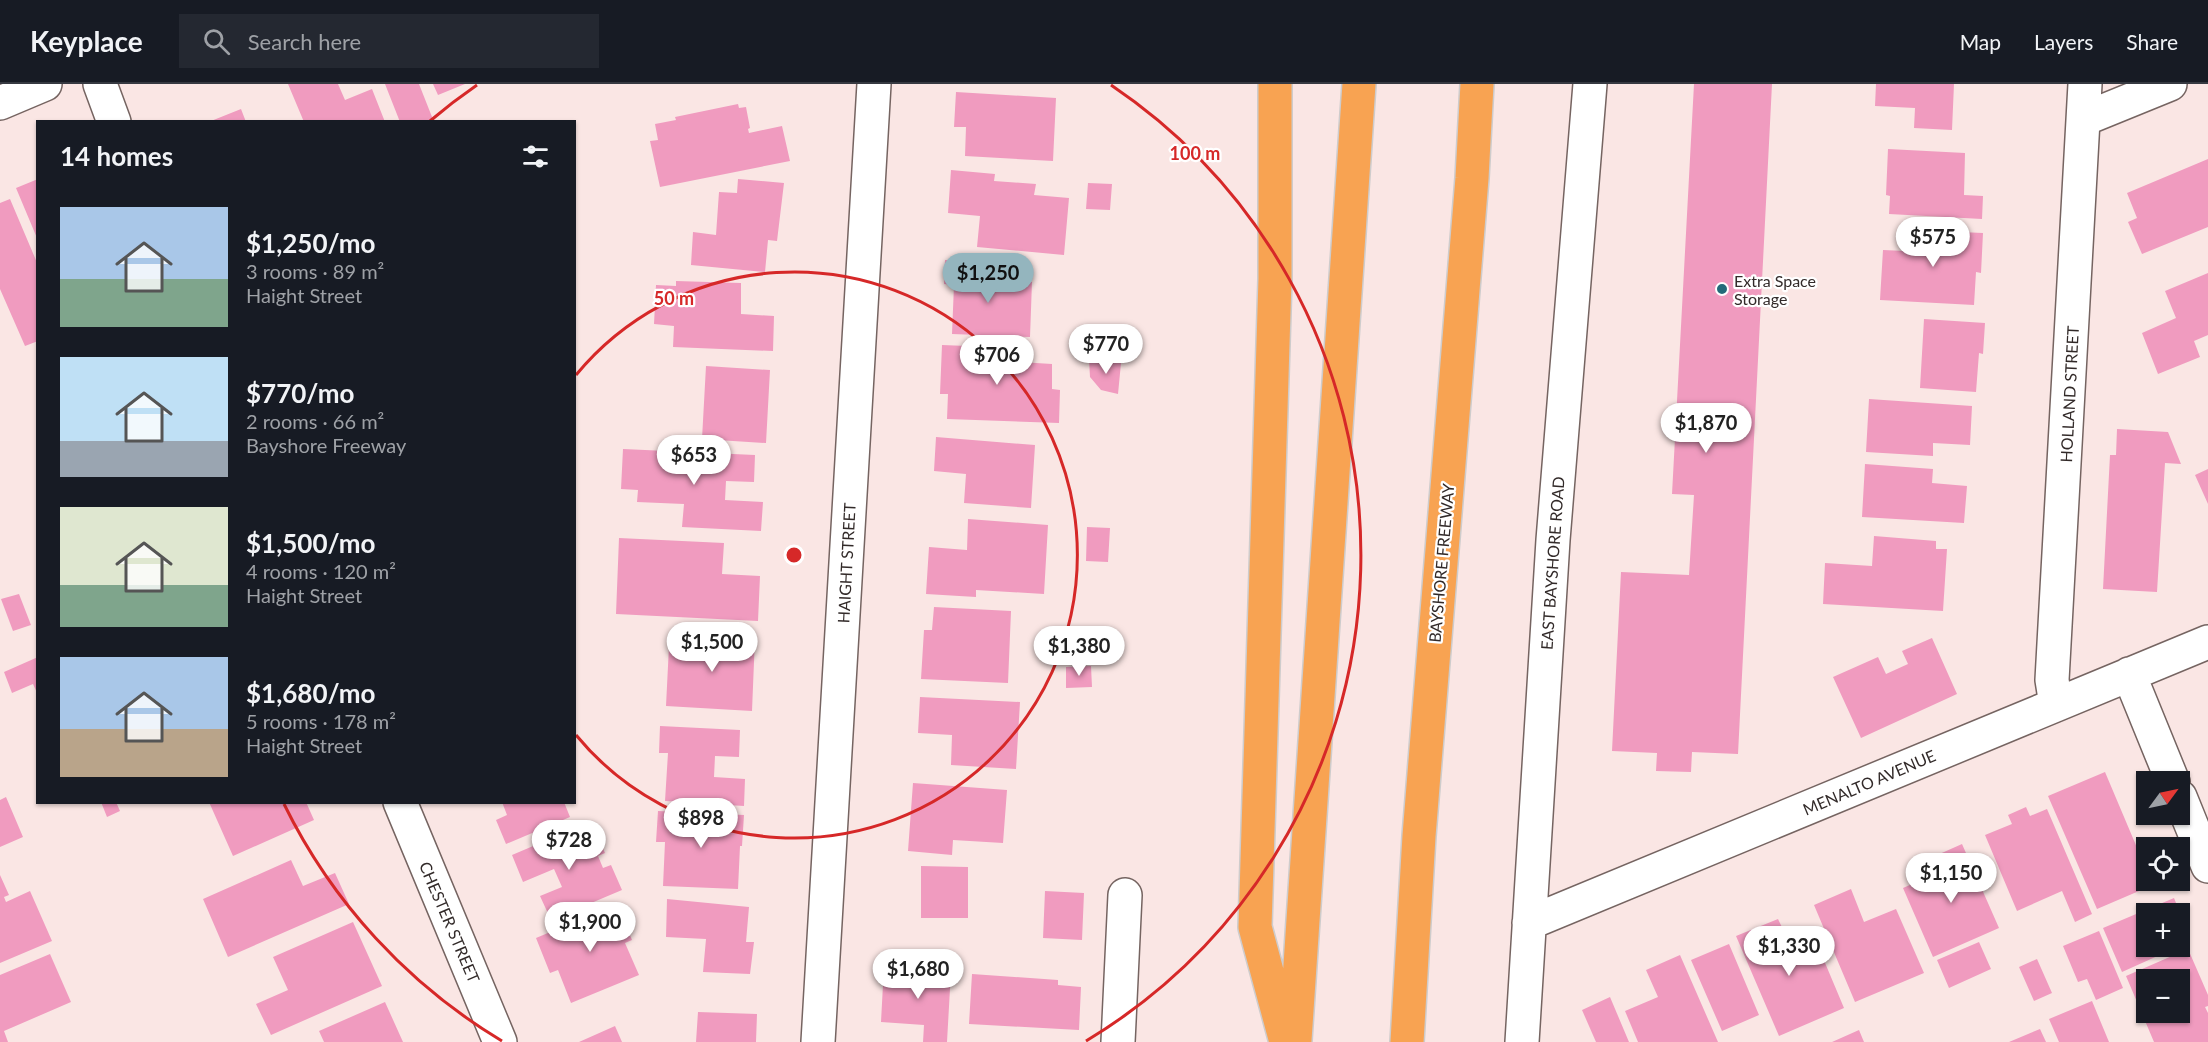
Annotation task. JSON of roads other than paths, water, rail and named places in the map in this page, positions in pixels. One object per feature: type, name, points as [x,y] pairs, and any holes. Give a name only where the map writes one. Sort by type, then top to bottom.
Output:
[{"type":"highway","points":[[1275,84],[1275,279],[1255,927],[1286,1042]]},
{"type":"highway","points":[[1295,1042],[1359,84]]},
{"type":"highway","name":"BAYSHORE FREEWAY","points":[[1407,1042],[1419,836],[1472,178],[1477,84]]},
{"type":"highway","points":[[1472,178],[1492,84]]},
{"type":"street","points":[[0,103],[45,84]]},
{"type":"street","points":[[100,84],[113,120]]},
{"type":"street","name":"HAIGHT STREET","points":[[818,1042],[874,84]]},
{"type":"street","name":"EAST BAYSHORE ROAD","points":[[1522,1042],[1553,540],[1590,84]]},
{"type":"street","name":"HOLLAND STREET","points":[[2056,705],[2052,680],[2085,84]]},
{"type":"street","points":[[2084,119],[2170,84]]},
{"type":"street","name":"MENALTO AVENUE","points":[[1529,922],[2208,642]]},
{"type":"street","points":[[2129,674],[2169,771]]},
{"type":"street","name":"CHESTER STREET","points":[[401,804],[500,1042]]},
{"type":"street","points":[[2190,821],[2208,866]]},
{"type":"street","points":[[1118,1042],[1125,896]]},
{"type":"place","name":"Extra Space Storage","points":[[1722,289]]}]
